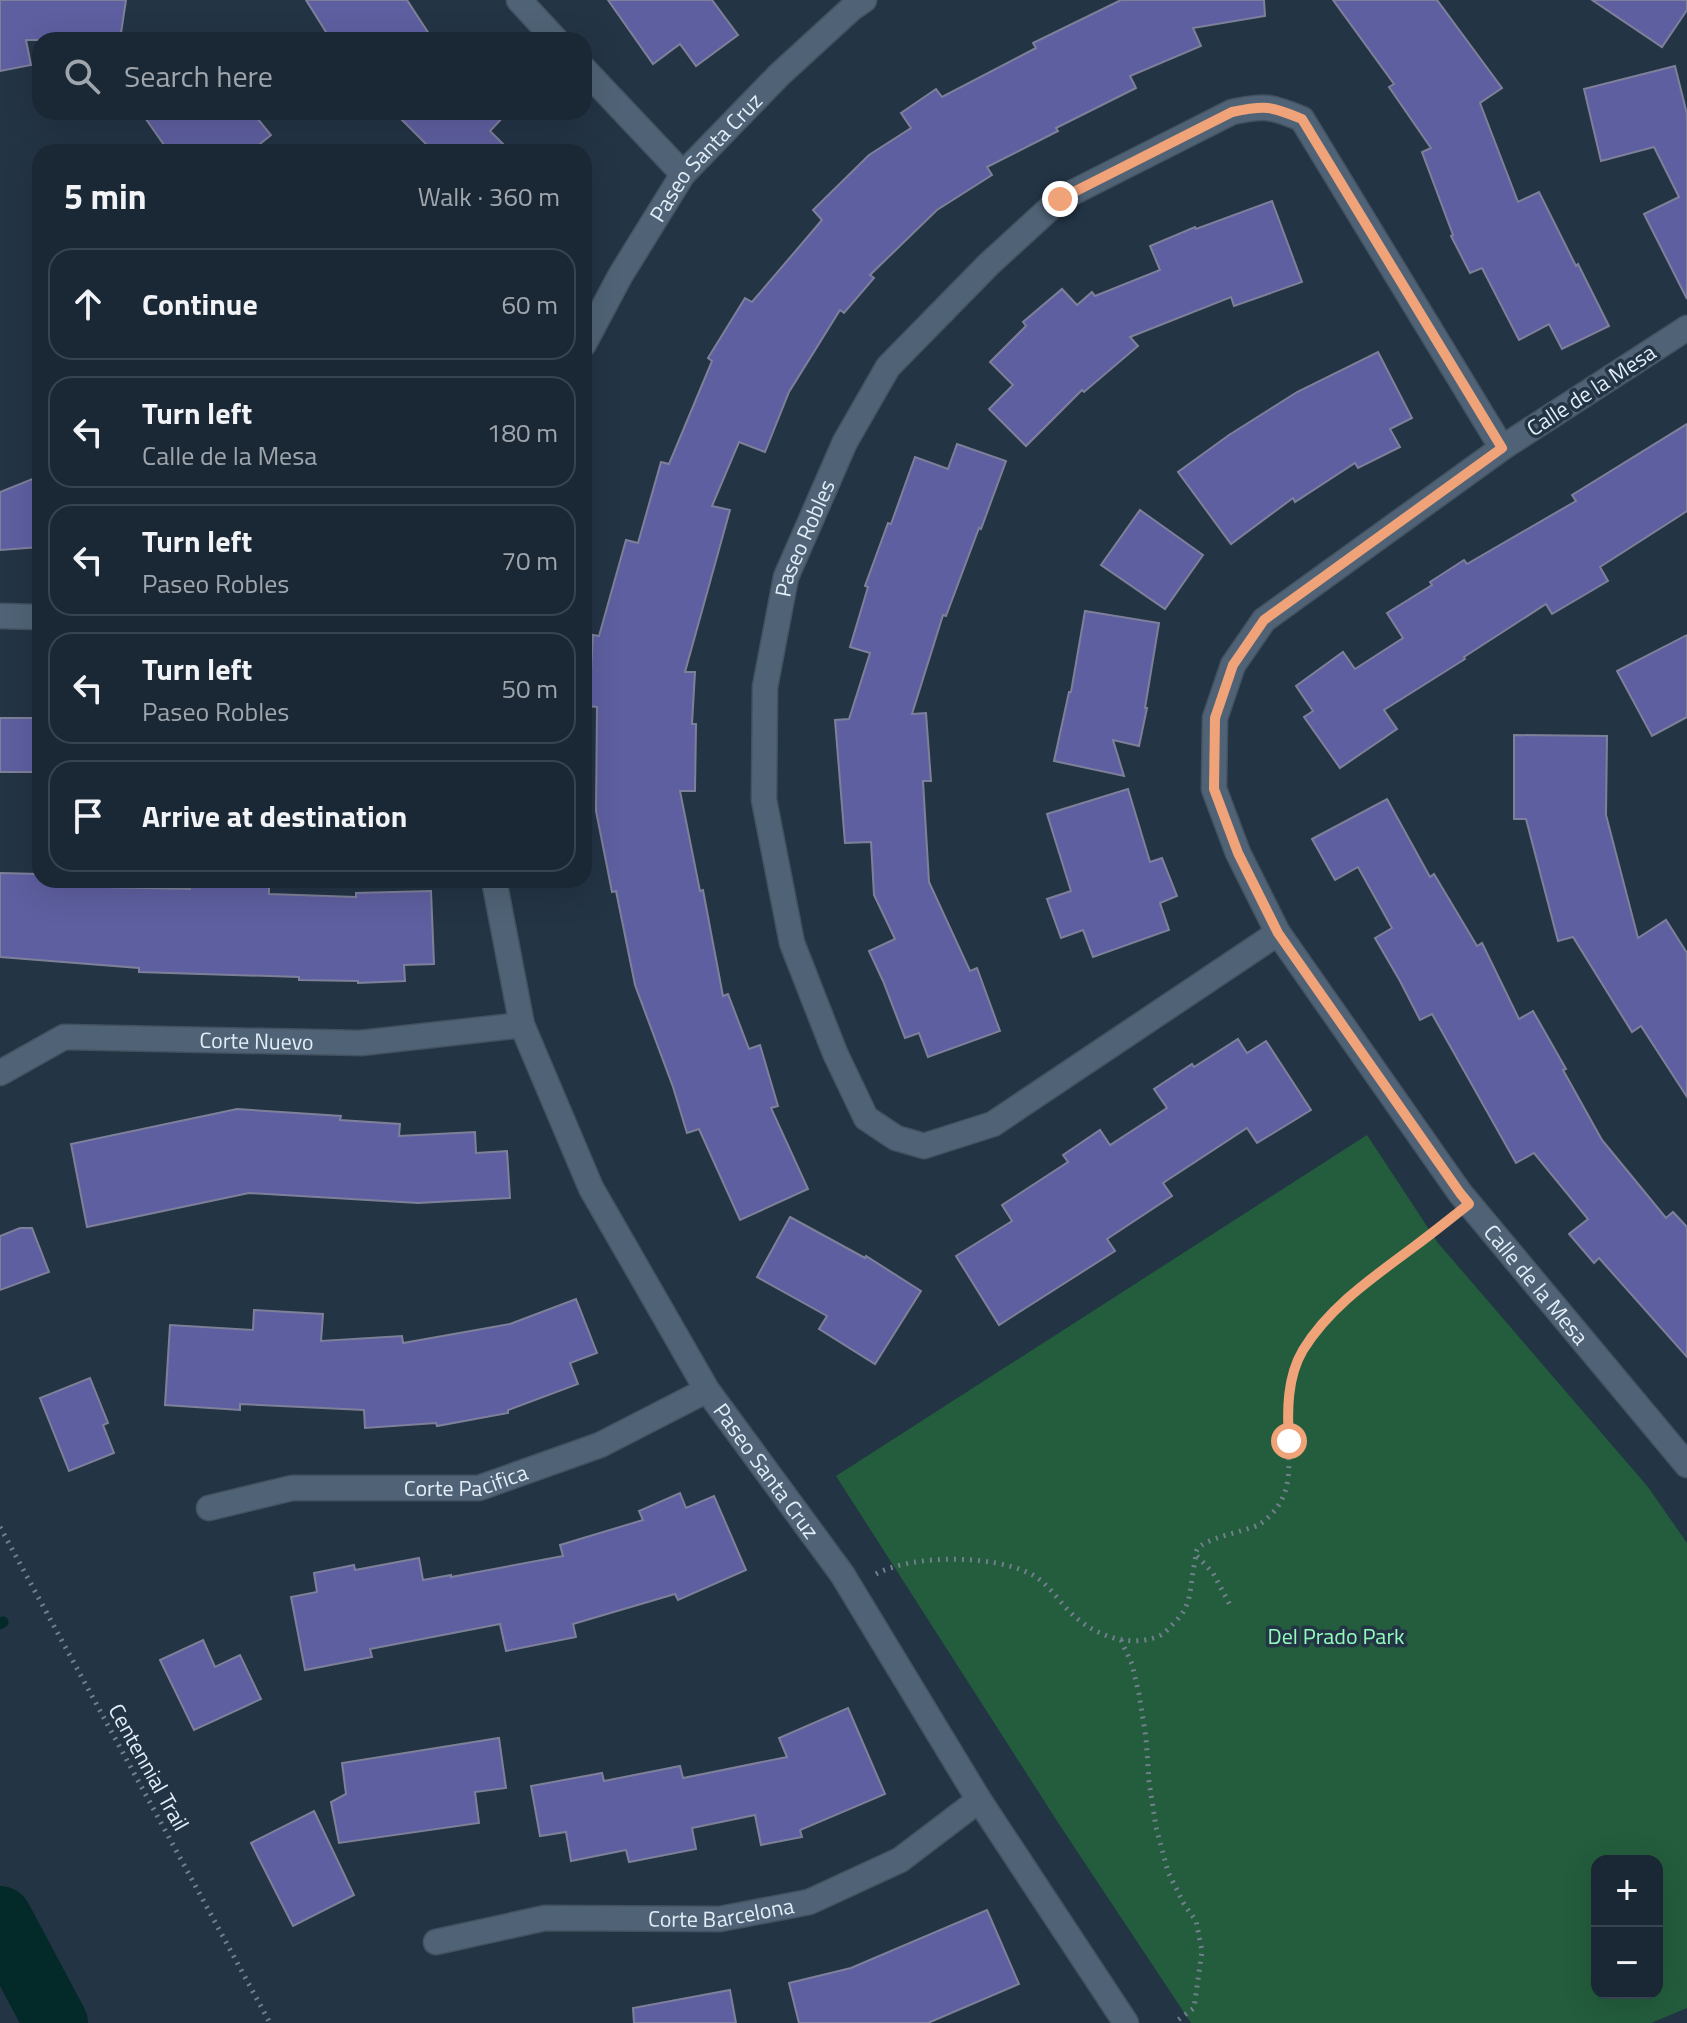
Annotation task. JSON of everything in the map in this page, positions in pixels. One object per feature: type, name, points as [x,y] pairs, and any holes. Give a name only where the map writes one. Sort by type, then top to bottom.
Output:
[{"type":"street","points":[[519,0],[549,32]]},
{"type":"street","name":"Paseo Santa Cruz","points":[[592,329],[620,276],[683,174],[779,75],[864,0]]},
{"type":"street","points":[[592,77],[683,174]]},
{"type":"street","name":"Paseo Robles","points":[[1278,933],[993,1124],[924,1146],[896,1138],[866,1118],[835,1053],[792,943],[764,800],[765,687],[786,577],[845,442],[888,367],[989,264],[1060,199],[1232,112],[1261,106],[1277,108],[1302,119],[1502,448]]},
{"type":"street","name":"Calle de la Mesa","points":[[1687,328],[1502,448],[1264,620],[1233,665],[1215,718],[1214,789],[1238,853],[1278,933],[1460,1193],[1687,1465]]},
{"type":"street","points":[[0,616],[32,617]]},
{"type":"street","name":"Paseo Santa Cruz","points":[[496,888],[522,1025],[591,1188],[707,1390],[851,1587],[979,1800],[1126,2023]]},
{"type":"street","name":"Corte Nuevo","points":[[0,1073],[64,1037],[361,1043],[522,1025]]},
{"type":"street","name":"Corte Pacifica","points":[[209,1508],[292,1488],[479,1488],[600,1445],[707,1390]]},
{"type":"street","name":"Corte Barcelona","points":[[436,1942],[545,1918],[720,1919],[809,1902],[900,1860],[979,1800]]},
{"type":"path","points":[[851,1587],[886,1569],[922,1560],[997,1563],[1031,1574],[1094,1632],[1137,1642],[1163,1634],[1189,1602],[1197,1549],[1205,1542],[1261,1524],[1276,1509],[1288,1485],[1286,1409],[1301,1352],[1325,1320],[1355,1292],[1469,1204]]},
{"type":"path","name":"Centennial Trail","points":[[0,1527],[270,2023]]},
{"type":"path","points":[[1196,1555],[1213,1573],[1230,1605]]},
{"type":"path","points":[[1121,1640],[1132,1664],[1139,1694],[1156,1827],[1168,1872],[1196,1921],[1202,1951],[1194,2008],[1174,2023]]},
{"type":"green space","name":"Del Prado Park","points":[[1367,1135],[1438,1243],[1648,1487],[1687,1543],[1687,2008],[1651,2023],[1191,2023],[836,1476]]},
{"type":"building","points":[[0,0],[126,0],[121,32],[32,32],[32,40],[26,40],[31,65],[0,71]]},
{"type":"building","points":[[306,0],[407,0],[428,32],[326,32]]},
{"type":"building","points":[[608,0],[712,0],[738,35],[696,66],[680,44],[653,64]]},
{"type":"building","points":[[1121,0],[1264,0],[1265,16],[1193,28],[1201,46],[1130,76],[1136,88],[987,167],[992,175],[937,210],[870,275],[874,278],[844,313],[840,310],[789,392],[765,452],[739,442],[712,506],[730,510],[685,672],[695,672],[692,724],[696,724],[695,791],[680,791],[723,996],[728,994],[749,1049],[760,1045],[778,1106],[771,1108],[808,1189],[740,1220],[699,1129],[687,1133],[635,985],[596,811],[597,707],[592,706],[593,635],[599,636],[626,540],[638,543],[661,462],[669,464],[712,361],[708,358],[745,298],[752,302],[822,220],[813,210],[869,155],[911,128],[901,113],[936,89],[942,97],[1036,48],[1033,43]]},
{"type":"building","points":[[1333,0],[1437,0],[1502,88],[1480,103],[1518,202],[1539,192],[1609,326],[1562,349],[1549,324],[1519,340],[1482,268],[1470,273],[1451,236],[1422,152],[1431,148],[1389,87],[1394,84]]},
{"type":"building","points":[[1592,0],[1687,0],[1687,10],[1662,47]]},
{"type":"building","points":[[1675,66],[1687,114],[1687,299],[1644,214],[1679,197],[1654,147],[1601,161],[1584,89]]},
{"type":"building","points":[[147,120],[259,120],[271,135],[260,144],[163,144]]},
{"type":"building","points":[[402,120],[500,120],[490,131],[503,144],[426,144]]},
{"type":"building","points":[[1272,201],[1302,282],[1234,306],[1231,297],[1130,337],[1138,346],[1084,392],[1082,390],[1026,446],[989,409],[1013,385],[990,362],[1026,326],[1023,322],[1062,289],[1077,305],[1092,292],[1095,296],[1160,270],[1150,246]]},
{"type":"building","points":[[1378,352],[1412,418],[1390,429],[1400,447],[1358,468],[1355,463],[1295,502],[1293,498],[1231,544],[1178,472],[1297,392]]},
{"type":"building","points":[[1687,424],[1687,511],[1600,567],[1608,581],[1552,614],[1546,604],[1384,710],[1397,729],[1340,768],[1304,717],[1313,711],[1296,686],[1343,652],[1355,669],[1403,638],[1387,613],[1432,585],[1430,582],[1464,560],[1467,564],[1576,501],[1572,495]]},
{"type":"building","points":[[957,444],[1006,461],[946,616],[943,615],[912,714],[926,713],[931,781],[923,781],[929,882],[970,971],[977,968],[1000,1031],[928,1057],[919,1033],[905,1038],[869,951],[895,939],[874,895],[871,842],[845,843],[835,720],[849,719],[870,653],[850,647],[868,587],[865,586],[915,457],[948,469]]},
{"type":"building","points":[[32,479],[32,548],[0,550],[0,492]]},
{"type":"building","points":[[1140,510],[1203,555],[1165,609],[1101,565]]},
{"type":"building","points":[[1085,611],[1159,623],[1139,746],[1113,740],[1124,776],[1054,761],[1071,692]]},
{"type":"building","points":[[1687,635],[1687,717],[1652,736],[1617,671]]},
{"type":"building","points":[[0,718],[32,718],[32,772],[0,772]]},
{"type":"building","points":[[1514,735],[1607,736],[1606,815],[1638,938],[1666,920],[1687,953],[1687,1097],[1641,1026],[1632,1032],[1573,937],[1558,941],[1526,819],[1514,819]]},
{"type":"building","points":[[1128,789],[1150,862],[1162,858],[1177,896],[1160,903],[1169,930],[1093,957],[1083,930],[1061,938],[1047,899],[1071,891],[1047,814]]},
{"type":"building","points":[[1387,799],[1430,877],[1434,874],[1477,946],[1482,943],[1519,1019],[1533,1011],[1602,1140],[1666,1218],[1673,1212],[1687,1227],[1687,1357],[1599,1258],[1594,1263],[1569,1234],[1588,1219],[1534,1153],[1516,1163],[1432,1014],[1420,1020],[1375,938],[1392,928],[1358,867],[1335,880],[1312,839]]},
{"type":"building","points":[[0,873],[32,874],[32,888],[269,888],[269,894],[356,897],[356,893],[431,891],[434,964],[404,965],[405,981],[358,983],[299,980],[299,977],[139,972],[139,968],[0,957]]},
{"type":"building","points":[[1238,1039],[1247,1053],[1266,1041],[1311,1110],[1257,1143],[1247,1128],[1163,1183],[1172,1196],[1107,1239],[1115,1251],[999,1325],[956,1256],[1012,1221],[1002,1205],[1068,1162],[1063,1155],[1100,1130],[1110,1145],[1167,1108],[1154,1089]]},
{"type":"building","points":[[237,1109],[341,1116],[340,1120],[400,1124],[399,1136],[475,1132],[476,1153],[507,1151],[510,1198],[418,1203],[249,1193],[87,1227],[71,1144]]},
{"type":"building","points":[[790,1217],[866,1256],[921,1291],[875,1364],[819,1329],[827,1316],[757,1277]]},
{"type":"building","points":[[20,1228],[32,1228],[49,1272],[0,1290],[0,1236]]},
{"type":"building","points":[[576,1299],[597,1353],[570,1363],[578,1384],[508,1410],[508,1413],[437,1426],[436,1423],[365,1428],[364,1410],[240,1404],[240,1410],[165,1405],[170,1325],[253,1330],[254,1310],[323,1314],[321,1341],[402,1336],[403,1343],[510,1324]]},
{"type":"building","points":[[90,1378],[108,1423],[103,1425],[114,1453],[69,1471],[40,1398]]},
{"type":"building","points":[[680,1493],[686,1508],[714,1496],[746,1570],[678,1600],[675,1594],[573,1624],[576,1637],[506,1651],[500,1624],[370,1649],[372,1657],[305,1670],[291,1597],[317,1592],[314,1573],[354,1565],[355,1570],[419,1558],[423,1580],[563,1556],[560,1545],[643,1520],[639,1511]]},
{"type":"building","points":[[203,1640],[215,1667],[240,1655],[261,1699],[194,1730],[160,1660]]},
{"type":"building","points":[[848,1708],[885,1794],[800,1830],[802,1837],[761,1845],[755,1815],[692,1828],[696,1849],[629,1862],[626,1850],[571,1861],[566,1832],[540,1836],[531,1786],[602,1773],[604,1781],[680,1766],[683,1778],[787,1757],[779,1738]]},
{"type":"building","points":[[499,1738],[506,1788],[475,1792],[479,1823],[339,1843],[331,1802],[346,1794],[342,1763]]},
{"type":"building","points":[[314,1811],[354,1895],[293,1926],[251,1843]]},
{"type":"building","points":[[987,1910],[1019,1984],[928,2023],[799,2023],[789,1983],[851,1968]]},
{"type":"building","points":[[730,1990],[736,2023],[634,2023],[633,2008]]},
{"type":"waterway","points":[[0,1918],[56,2023]]},
{"type":"route","points":[[1060,199],[1232,112],[1261,106],[1277,108],[1302,119],[1502,448],[1264,620],[1233,665],[1215,718],[1214,789],[1238,853],[1278,933],[1469,1204],[1384,1268],[1325,1320],[1301,1352],[1293,1378],[1286,1409],[1289,1441]]}]
